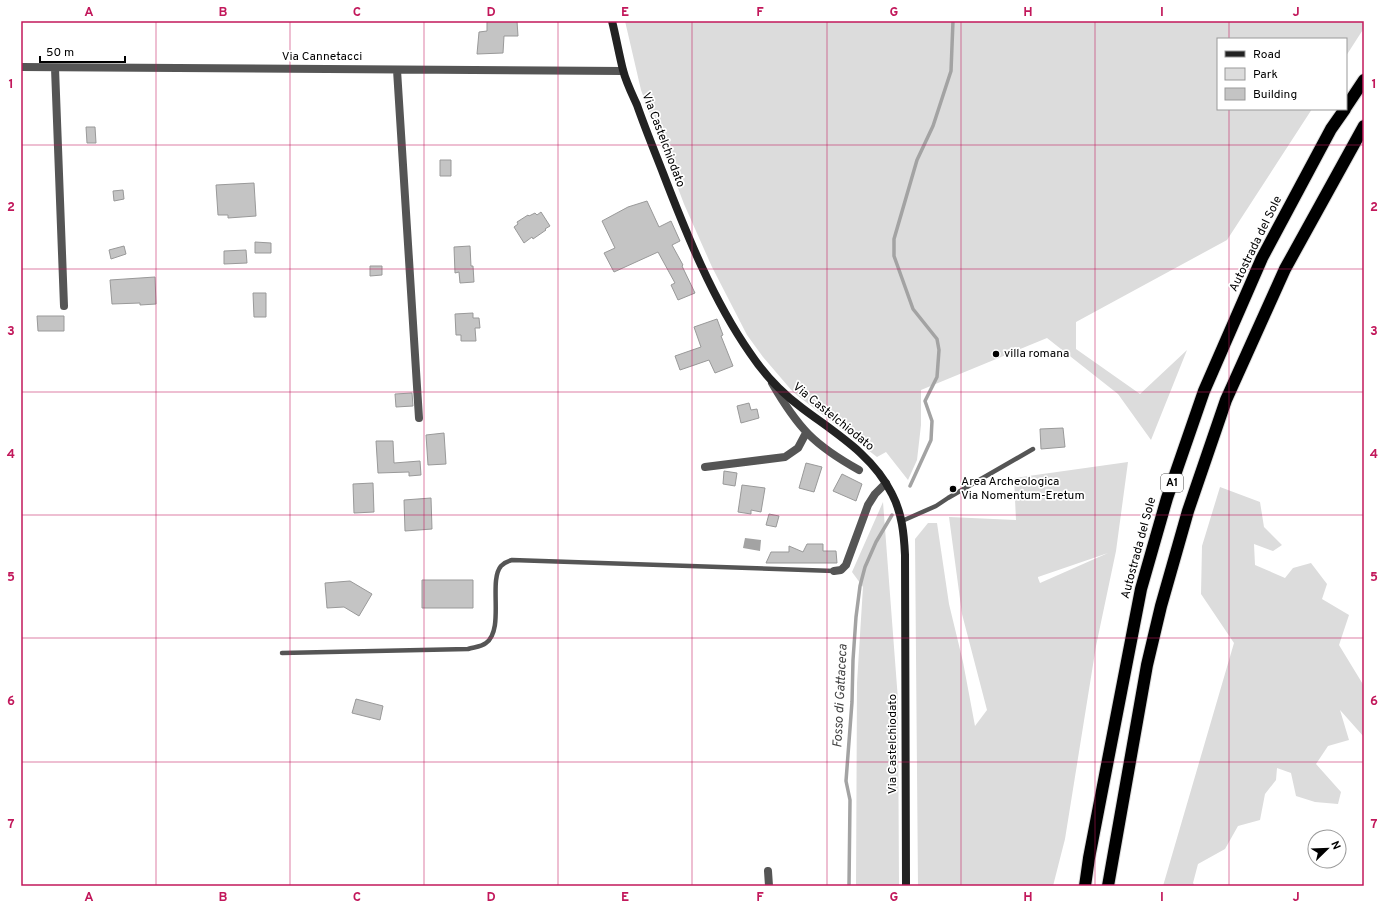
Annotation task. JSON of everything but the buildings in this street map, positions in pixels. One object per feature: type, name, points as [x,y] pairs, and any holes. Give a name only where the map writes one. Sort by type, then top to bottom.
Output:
[{"type":"highway","name":"Autostrada del Sole","points":[[1347,105],[1364,80]]},
{"type":"highway","name":"Autostrada del Sole","points":[[1085,886],[1096,819],[1141,589],[1167,498],[1204,391],[1262,258],[1344,110]]},
{"type":"highway","name":"A1","points":[[1108,886],[1147,665],[1161,606],[1191,504],[1226,400],[1282,276],[1364,126]]},
{"type":"street","name":"Via Castelchiodato","points":[[612,21],[624,72],[676,206],[709,281],[740,337],[750,354],[768,375],[796,403],[864,456],[874,466],[892,494],[902,521],[905,542],[906,579],[906,886]]},
{"type":"street","name":"Via Cannetacci","points":[[21,67],[624,72]]},
{"type":"street","points":[[55,68],[64,306]]},
{"type":"street","points":[[397,70],[419,418]]},
{"type":"street","points":[[768,375],[791,414],[806,433],[826,450],[859,470]]},
{"type":"street","points":[[705,467],[785,457],[798,448],[806,433]]},
{"type":"street","points":[[834,571],[841,570],[846,565],[868,504],[886,483]]},
{"type":"street","points":[[768,871],[769,886]]},
{"type":"lane","points":[[902,521],[936,506],[1033,449]]},
{"type":"lane","points":[[282,653],[468,648],[480,646],[489,639],[494,630],[498,570],[502,564],[512,560],[834,571]]},
{"type":"green space","points":[[625,21],[1364,21],[1364,28],[1347,54],[1347,38],[1217,38],[1217,110],[1311,110],[1227,240],[1076,322],[1076,349],[1140,394],[1187,350],[1151,440],[1118,394],[1047,338],[921,390],[921,425],[917,460],[908,480],[886,452],[877,457],[793,392],[763,357],[747,335],[712,267],[684,204],[641,90]]},
{"type":"green space","points":[[1128,462],[1116,551],[1096,646],[1065,839],[1053,886],[918,886],[915,539],[928,523],[937,523],[949,604],[963,662],[975,726],[987,710],[962,614],[949,517],[1016,520],[1014,478]],"holes":[[[1108,553],[1040,583],[1038,577]]]},
{"type":"green space","points":[[1220,487],[1260,502],[1264,527],[1282,545],[1273,551],[1254,544],[1255,565],[1285,578],[1293,568],[1311,563],[1327,584],[1322,599],[1349,615],[1339,645],[1364,686],[1364,737],[1340,710],[1349,740],[1328,746],[1316,764],[1341,792],[1338,804],[1315,802],[1296,796],[1291,773],[1277,768],[1276,780],[1265,794],[1260,820],[1238,826],[1225,849],[1198,864],[1193,883],[1195,886],[1163,886],[1234,643],[1201,594],[1202,546]]},
{"type":"green space","points":[[883,502],[898,700],[899,886],[856,886],[857,683],[863,587],[852,572]]},
{"type":"shaded area","points":[[745,538],[761,540],[760,551],[743,548]]},
{"type":"waterway","points":[[910,486],[931,440],[932,421],[925,401],[937,377],[939,350],[937,339],[913,309],[894,256],[894,239],[917,160],[933,126],[951,71],[953,21]]},
{"type":"waterway","name":"Fosso di Gattaceca","points":[[849,886],[850,800],[846,781],[856,617],[860,586],[865,567],[876,542],[892,515]]},
{"type":"place","name":"villa romana","points":[[996,354]]},
{"type":"place","name":"Area Archeologica Via Nomentum-Eretum","points":[[953,489]]}]
